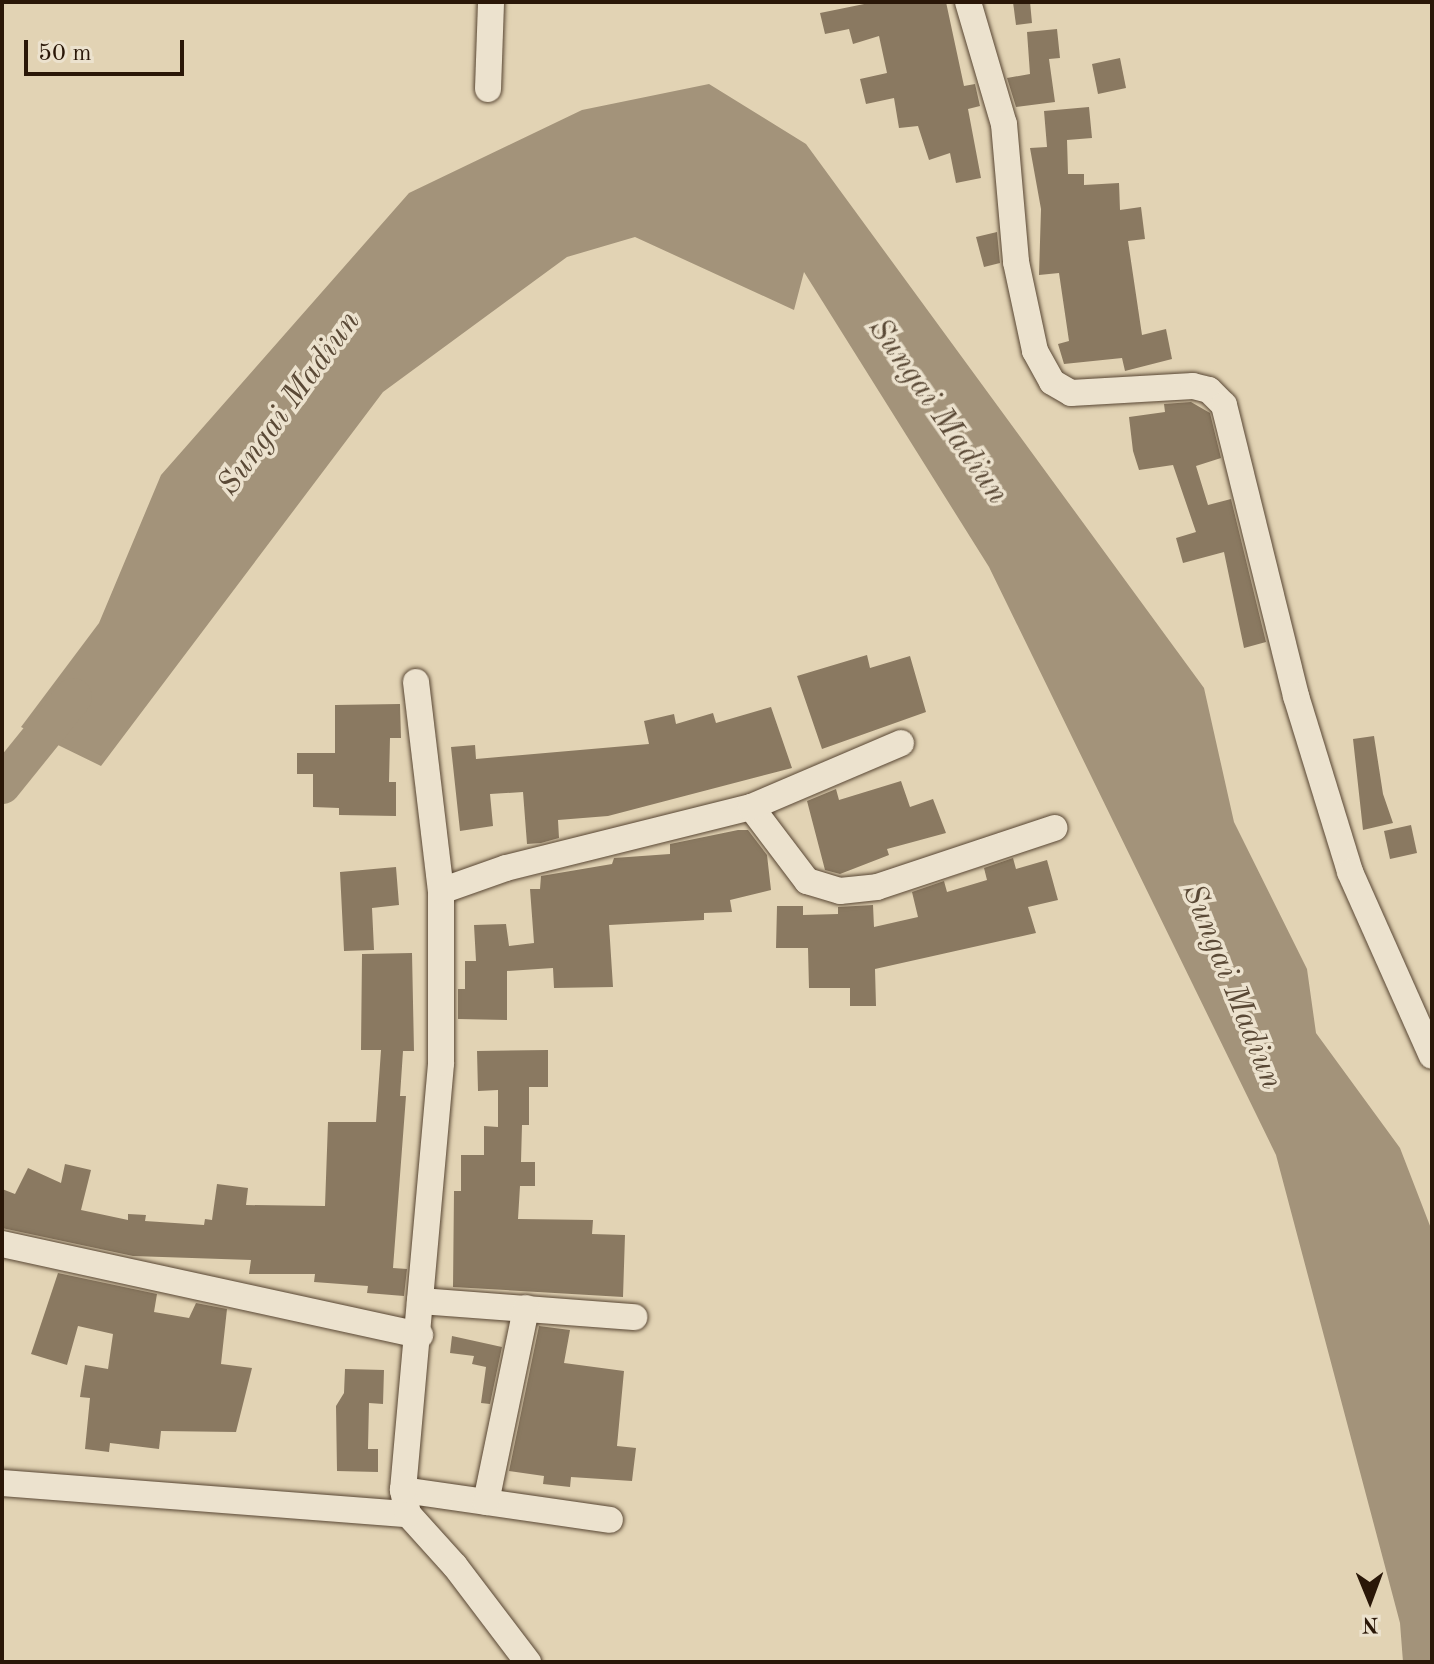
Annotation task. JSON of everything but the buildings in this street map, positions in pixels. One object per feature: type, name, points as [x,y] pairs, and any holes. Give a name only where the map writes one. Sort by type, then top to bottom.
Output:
[{"type":"street","points":[[488,89],[491,2]]},
{"type":"street","points":[[968,2],[1004,124],[1016,262],[1035,351],[1052,382],[1071,393],[1193,386],[1209,390],[1224,405],[1296,696],[1337,828],[1424,1018],[1432,1056]]},
{"type":"street","points":[[416,682],[441,891],[441,1063],[405,1502],[528,1662]]},
{"type":"street","points":[[441,891],[506,868],[751,807],[901,743]]},
{"type":"street","points":[[751,807],[807,881],[840,891],[877,887],[1054,828]]},
{"type":"street","points":[[2,1244],[420,1335]]},
{"type":"street","points":[[420,1301],[634,1317]]},
{"type":"street","points":[[486,1502],[526,1308]]},
{"type":"street","points":[[2,1483],[405,1502],[486,1502],[610,1520]]},
{"type":"water","points":[[709,84],[806,144],[1204,688],[1234,822],[1307,969],[1316,1033],[1400,1148],[1432,1231],[1432,1662],[1403,1662],[1400,1623],[1276,1155],[989,567],[804,272],[794,310],[635,237],[567,257],[383,392],[101,766],[21,727],[99,623],[161,475],[409,193],[582,110]]},
{"type":"waterway","name":"Sungai Madiun","points":[[2,785],[73,697]]}]
